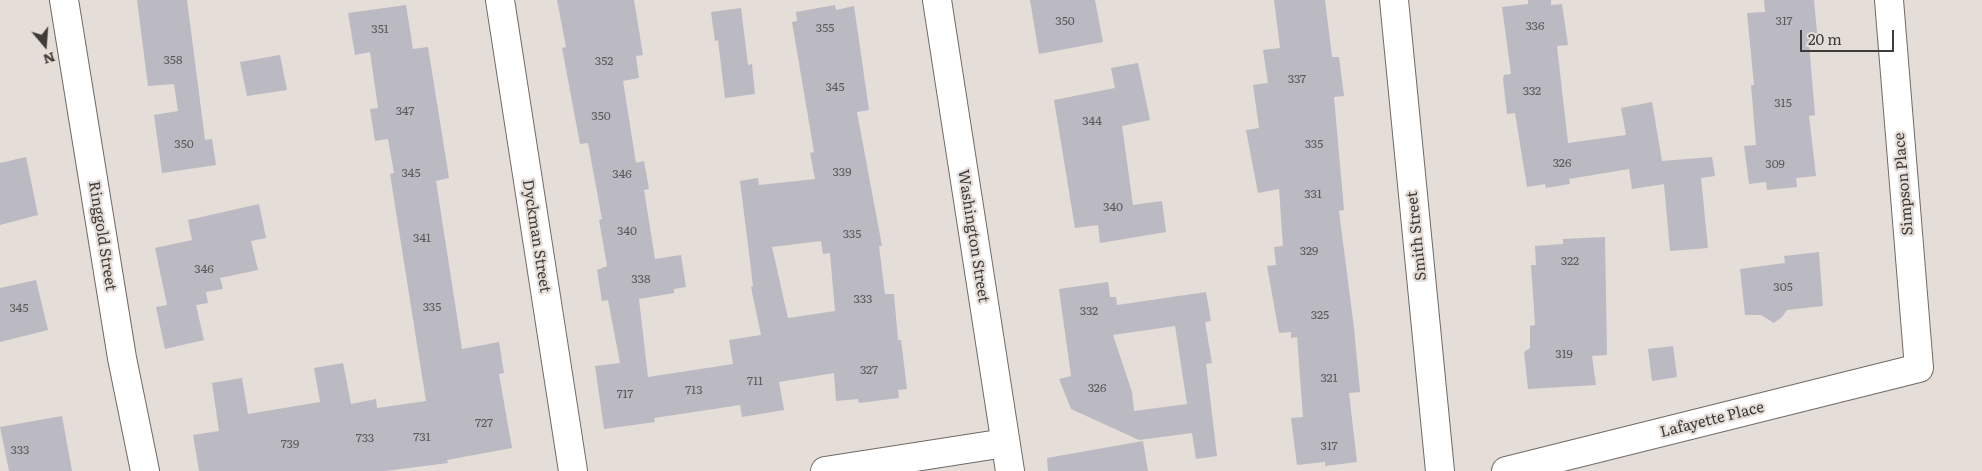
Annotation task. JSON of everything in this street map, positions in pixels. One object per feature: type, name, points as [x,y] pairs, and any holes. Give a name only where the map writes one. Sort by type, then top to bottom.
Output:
[{"type":"street","name":"Ringgold Street","points":[[64,0],[122,358],[145,471]]},
{"type":"street","name":"Dyckman Street","points":[[500,0],[573,471]]},
{"type":"street","name":"Washington Street","points":[[937,0],[1010,471]]},
{"type":"street","name":"Smith Street","points":[[1394,0],[1440,471]]},
{"type":"street","name":"Simpson Place","points":[[1888,0],[1919,368]]},
{"type":"street","name":"Lafayette Place","points":[[1506,471],[1919,368]]},
{"type":"street","points":[[825,471],[1005,443]]},
{"type":"building","points":[[137,0],[187,0],[205,140],[212,139],[216,165],[162,173],[154,115],[178,111],[174,84],[148,86]]},
{"type":"building","points":[[557,0],[634,0],[643,55],[636,56],[639,78],[623,81],[636,163],[644,161],[649,189],[644,190],[655,259],[681,255],[686,287],[674,289],[674,293],[639,299],[648,377],[733,364],[729,340],[761,335],[751,287],[753,286],[740,181],[758,178],[759,185],[815,179],[810,153],[814,152],[792,22],[797,21],[796,12],[835,5],[836,10],[854,6],[869,110],[857,112],[882,246],[879,246],[885,294],[894,294],[898,340],[901,340],[907,389],[898,390],[899,398],[859,403],[858,399],[836,401],[834,373],[779,382],[784,410],[742,417],[740,405],[654,418],[655,422],[604,429],[595,366],[620,363],[608,300],[602,301],[597,270],[607,266],[599,220],[602,219],[588,143],[580,144],[562,48],[566,47]],"holes":[[[821,241],[823,254],[830,253],[835,311],[788,318],[772,247]]]},
{"type":"building","points":[[1030,0],[1095,0],[1103,42],[1039,54]]},
{"type":"building","points":[[1274,0],[1325,0],[1332,57],[1339,57],[1344,96],[1334,97],[1344,210],[1339,211],[1360,392],[1349,393],[1357,462],[1325,466],[1325,462],[1297,465],[1291,418],[1303,417],[1297,337],[1291,338],[1291,332],[1279,333],[1267,266],[1276,265],[1274,247],[1283,246],[1279,189],[1258,193],[1246,130],[1259,128],[1253,85],[1268,83],[1263,50],[1280,48]]},
{"type":"building","points":[[1528,0],[1551,0],[1551,5],[1562,4],[1568,45],[1557,46],[1568,143],[1626,135],[1621,108],[1652,102],[1662,161],[1712,157],[1715,176],[1701,178],[1708,248],[1670,251],[1664,184],[1632,189],[1629,169],[1569,179],[1570,184],[1546,188],[1545,184],[1527,187],[1515,113],[1507,114],[1503,79],[1504,75],[1511,74],[1502,7],[1528,4]]},
{"type":"building","points":[[1764,0],[1814,0],[1818,43],[1809,44],[1815,115],[1809,116],[1816,176],[1796,178],[1797,187],[1767,190],[1766,182],[1749,184],[1744,146],[1756,145],[1751,85],[1754,85],[1747,13],[1765,12]]},
{"type":"building","points":[[406,5],[413,49],[428,47],[449,178],[436,181],[462,349],[499,342],[504,373],[499,374],[512,448],[447,460],[448,463],[385,471],[199,471],[193,435],[219,431],[212,383],[242,378],[248,414],[320,402],[314,368],[343,363],[351,404],[376,399],[377,408],[426,401],[390,174],[394,173],[388,139],[375,141],[370,109],[378,108],[370,52],[355,55],[348,13]]},
{"type":"building","points":[[741,8],[748,65],[752,64],[755,94],[725,98],[718,40],[715,41],[711,12]]},
{"type":"building","points":[[280,55],[287,90],[247,96],[240,62]]},
{"type":"building","points":[[1138,63],[1150,120],[1122,126],[1133,205],[1162,201],[1166,232],[1100,243],[1098,225],[1075,228],[1054,100],[1115,88],[1111,68]]},
{"type":"building","points":[[26,157],[38,215],[0,225],[0,163]]},
{"type":"building","points":[[259,204],[266,238],[251,241],[258,270],[220,278],[223,289],[206,292],[208,303],[196,305],[204,340],[165,349],[156,307],[167,305],[155,248],[192,240],[188,220]]},
{"type":"building","points":[[1605,237],[1607,355],[1592,356],[1596,385],[1528,389],[1524,352],[1530,348],[1530,326],[1535,325],[1531,265],[1536,265],[1535,246],[1563,244],[1563,239]]},
{"type":"building","points":[[1819,252],[1823,306],[1787,310],[1774,323],[1761,315],[1745,315],[1740,269],[1785,263],[1784,256]]},
{"type":"building","points":[[36,280],[48,330],[0,342],[0,288]]},
{"type":"building","points":[[1108,282],[1110,297],[1116,297],[1117,305],[1206,292],[1211,321],[1205,322],[1212,363],[1206,364],[1217,456],[1196,459],[1192,433],[1139,440],[1071,409],[1059,379],[1071,376],[1059,289]],"holes":[[[1175,326],[1187,404],[1134,411],[1132,392],[1113,335]]]},
{"type":"building","points":[[1673,346],[1677,377],[1652,381],[1648,349]]},
{"type":"building","points":[[62,416],[72,471],[9,471],[0,427]]},
{"type":"building","points":[[1143,441],[1148,471],[1048,471],[1047,458]]}]
